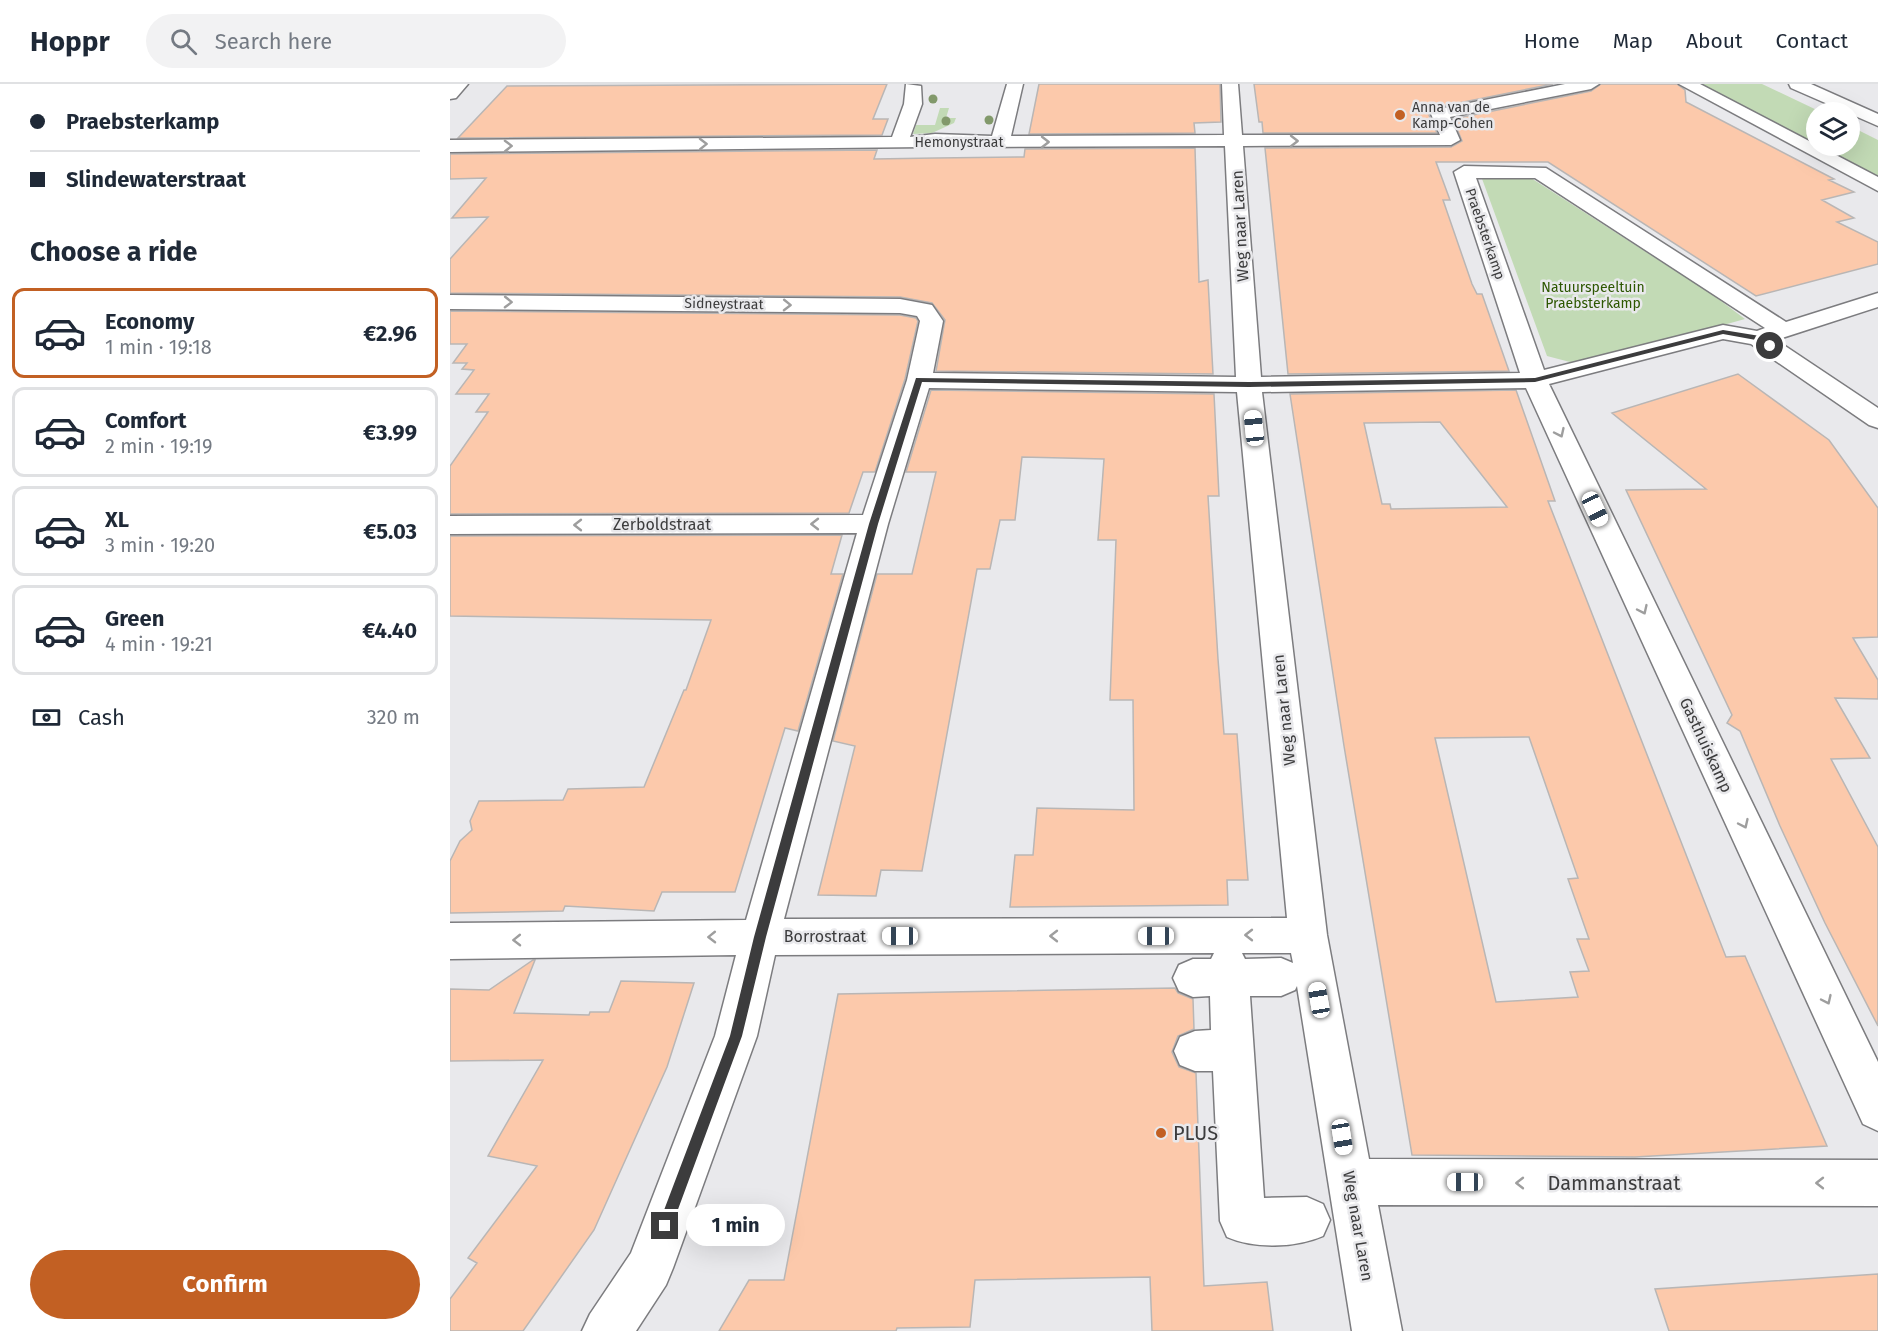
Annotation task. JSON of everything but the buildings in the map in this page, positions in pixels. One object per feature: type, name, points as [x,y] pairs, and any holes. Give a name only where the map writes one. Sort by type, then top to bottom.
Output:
[{"type":"street","points":[[450,94],[460,84]]},
{"type":"street","points":[[1000,142],[1015,84]]},
{"type":"street","name":"Weg naar Laren","points":[[1230,84],[1235,133],[1249,385],[1308,935],[1377,1331]]},
{"type":"street","name":"Hemonystraat","points":[[450,146],[899,142],[935,139],[1000,142],[1235,133],[1448,133],[1440,114],[1591,84]]},
{"type":"street","points":[[1687,84],[1878,185]]},
{"type":"street","points":[[1797,84],[1878,121]]},
{"type":"street","points":[[899,142],[913,104],[913,86]]},
{"type":"street","points":[[1491,89],[1508,100]]},
{"type":"street","name":"Praebsterkamp","points":[[1535,380],[1464,172],[1539,172],[1782,329]]},
{"type":"street","points":[[1758,338],[1878,300]]},
{"type":"street","name":"Sidneystraat","points":[[450,302],[915,307],[924,310],[932,321],[919,380]]},
{"type":"street","points":[[607,1331],[649,1268],[736,1036],[760,937],[874,524],[919,380],[1249,385],[1535,380],[1723,332],[1758,338],[1878,420]]},
{"type":"street","name":"Gasthuiskamp","points":[[1535,380],[1878,1109]]},
{"type":"street","name":"Zerboldstraat","points":[[450,525],[874,524]]},
{"type":"street","name":"Borrostraat","points":[[450,941],[760,937],[1308,935]]},
{"type":"street","points":[[1281,977],[1217,973],[1214,1050],[1243,1221],[1307,1220]]},
{"type":"street","name":"Dammanstraat","points":[[1350,1182],[1878,1184]]},
{"type":"green space","points":[[1698,84],[1762,84],[1806,105],[1806,140]]},
{"type":"green space","points":[[940,108],[949,108],[946,118],[956,118],[954,123],[932,133],[913,134],[916,125],[935,125]]},
{"type":"green space","points":[[1860,131],[1878,140],[1878,176],[1838,156],[1860,156]]},
{"type":"green space","name":"Natuurspeeltuin Praebsterkamp","points":[[1481,176],[1531,178],[1713,295],[1745,319],[1597,360],[1570,362],[1547,356]]},
{"type":"place","name":"Anna van de Kamp-Cohen","points":[[1400,115]]},
{"type":"place","name":"PLUS","points":[[1161,1133]]},
{"type":"route","points":[[665,1226],[736,1036],[760,937],[874,524],[919,380],[1249,385],[1535,380],[1723,332],[1758,338],[1770,346]]}]
